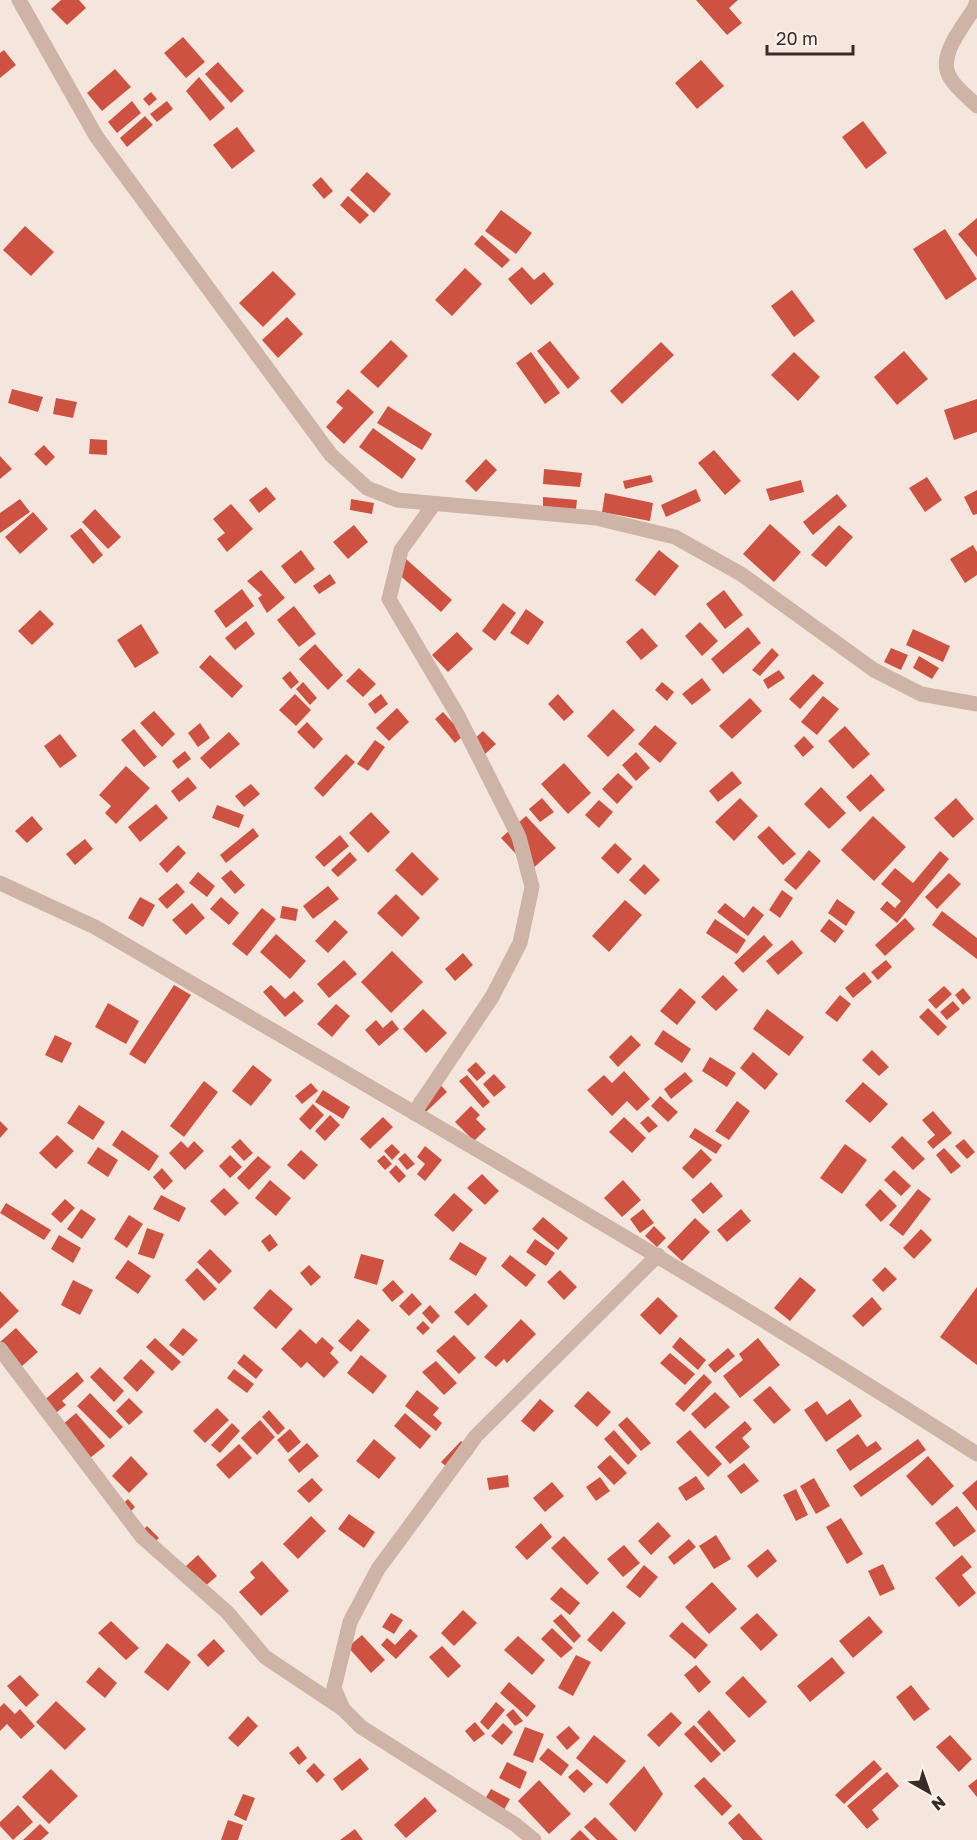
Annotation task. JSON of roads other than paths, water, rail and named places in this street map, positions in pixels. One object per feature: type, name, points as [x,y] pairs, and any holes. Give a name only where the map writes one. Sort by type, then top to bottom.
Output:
[{"type":"street","points":[[19,0],[96,136],[331,455],[367,488],[397,500],[596,518],[675,537],[741,574],[873,670],[921,694],[977,704]]},
{"type":"street","points":[[977,0],[975,8],[949,51],[946,65],[951,80],[977,106]]},
{"type":"street","points":[[414,1113],[492,997],[520,943],[532,887],[519,837],[457,714],[389,599],[401,550],[434,504]]},
{"type":"street","points":[[0,883],[95,927],[657,1255],[817,1352],[977,1454]]},
{"type":"street","points":[[343,1709],[334,1688],[350,1622],[378,1569],[476,1436],[657,1255]]},
{"type":"street","points":[[0,1349],[141,1537],[227,1612],[265,1657],[343,1709],[361,1727],[516,1825],[534,1840]]}]
